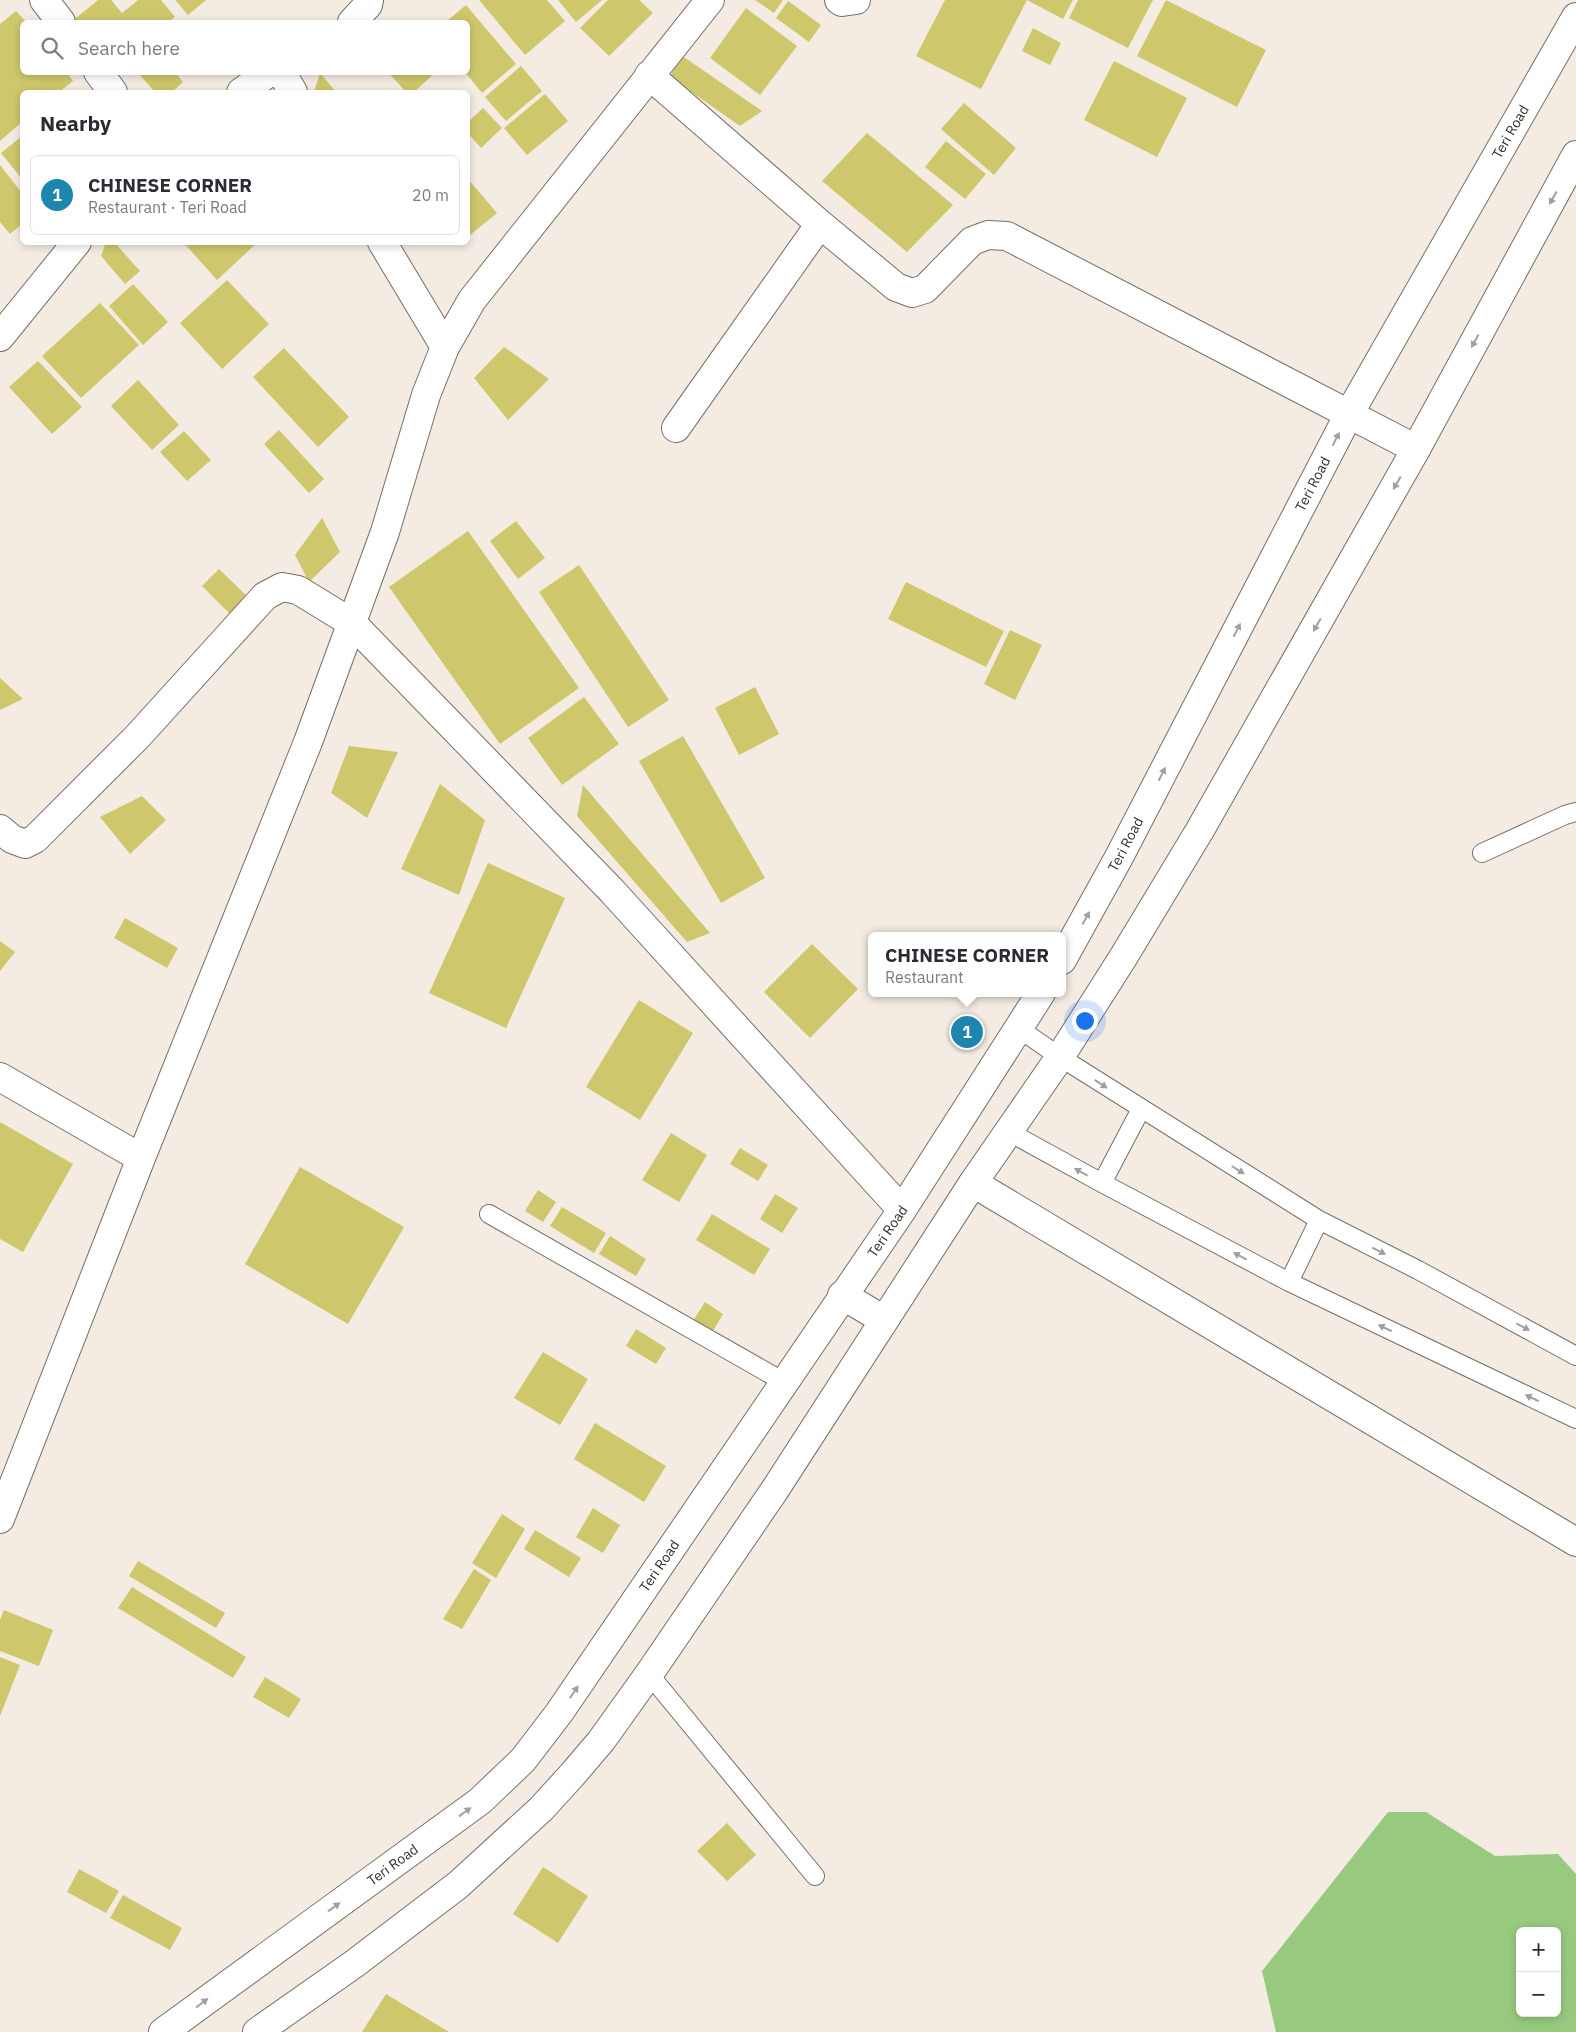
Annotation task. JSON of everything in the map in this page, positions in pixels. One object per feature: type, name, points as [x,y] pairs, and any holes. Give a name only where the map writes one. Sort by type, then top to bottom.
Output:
[{"type":"street","points":[[44,0],[59,20]]},
{"type":"street","points":[[354,20],[368,5],[369,0]]},
{"type":"street","points":[[0,1519],[141,1158],[308,742],[385,532],[426,395],[444,347],[472,300],[710,0]]},
{"type":"street","points":[[839,0],[842,2],[856,0]]},
{"type":"street","name":"Teri Road","points":[[1066,953],[1118,860],[1349,414],[1576,17]]},
{"type":"street","points":[[100,75],[111,90]]},
{"type":"street","points":[[243,90],[266,75]]},
{"type":"street","points":[[283,75],[292,90]]},
{"type":"street","points":[[649,75],[896,288],[912,293],[925,289],[972,241],[988,235],[1007,236],[1416,449]]},
{"type":"street","points":[[257,2032],[354,1964],[458,1885],[541,1809],[572,1775],[601,1741],[649,1674],[774,1491],[973,1183],[1060,1057],[1124,956],[1200,830],[1416,449],[1576,155]]},
{"type":"street","points":[[676,428],[820,224]]},
{"type":"street","points":[[0,337],[75,245]]},
{"type":"street","points":[[384,245],[444,347]]},
{"type":"street","points":[[0,829],[12,839],[25,844],[35,839],[138,736],[265,596],[282,587],[298,590],[352,623],[612,891],[902,1210]]},
{"type":"street","name":"Teri Road","points":[[163,2032],[480,1801],[523,1760],[559,1713],[842,1295],[902,1210],[1037,997]]},
{"type":"street","points":[[0,1077],[141,1158]]},
{"type":"street","points":[[973,1183],[1576,1542]]},
{"type":"street","points":[[842,1295],[884,1320]]},
{"type":"lane","points":[[1482,853],[1565,815],[1576,812]]},
{"type":"lane","points":[[1018,1028],[1141,1109],[1319,1220],[1418,1270],[1576,1356]]},
{"type":"lane","points":[[1102,1184],[1141,1109]]},
{"type":"lane","points":[[1009,1132],[1102,1184],[1289,1282],[1576,1419]]},
{"type":"lane","points":[[488,1214],[784,1382]]},
{"type":"lane","points":[[1289,1282],[1319,1220]]},
{"type":"lane","points":[[649,1674],[815,1876]]},
{"type":"shaded area","points":[[1388,1812],[1426,1812],[1495,1856],[1558,1854],[1576,1874],[1576,2032],[1276,2032],[1262,1971]]},
{"type":"building","points":[[98,0],[111,0],[122,13],[138,0],[161,0],[175,17],[171,20],[73,20]]},
{"type":"building","points":[[175,0],[206,0],[188,15]]},
{"type":"building","points":[[479,0],[547,0],[565,21],[525,55]]},
{"type":"building","points":[[558,0],[602,0],[576,22]]},
{"type":"building","points":[[608,0],[639,0],[653,13],[609,56],[580,28]]},
{"type":"building","points":[[755,0],[783,0],[774,13]]},
{"type":"building","points":[[945,0],[1027,0],[981,89],[916,56]]},
{"type":"building","points":[[1027,0],[1073,0],[1063,19]]},
{"type":"building","points":[[1078,0],[1153,0],[1128,48],[1069,18]]},
{"type":"building","points":[[1166,0],[1266,50],[1237,107],[1137,56]]},
{"type":"building","points":[[788,1],[821,25],[809,42],[776,18]]},
{"type":"building","points":[[466,5],[516,64],[482,93],[467,75],[470,75],[470,20],[448,20]]},
{"type":"building","points":[[746,8],[797,46],[760,95],[710,58]]},
{"type":"building","points":[[16,11],[24,20],[20,20],[20,75],[68,75],[73,81],[62,90],[20,90],[20,124],[0,141],[0,24]]},
{"type":"building","points":[[1033,28],[1061,43],[1050,65],[1022,51]]},
{"type":"building","points":[[681,55],[762,111],[740,126],[670,77]]},
{"type":"building","points":[[1114,61],[1187,98],[1157,157],[1084,120]]},
{"type":"building","points":[[521,66],[542,91],[506,121],[485,97]]},
{"type":"building","points":[[140,75],[177,75],[183,82],[174,90],[153,90]]},
{"type":"building","points":[[319,75],[322,75],[334,90],[315,90]]},
{"type":"building","points":[[391,75],[433,75],[416,90],[404,90]]},
{"type":"building","points":[[545,94],[568,121],[527,155],[504,128]]},
{"type":"building","points":[[964,103],[1016,148],[994,175],[941,129]]},
{"type":"building","points":[[483,108],[502,128],[481,148],[470,135],[470,120]]},
{"type":"building","points":[[867,133],[953,205],[907,252],[822,181]]},
{"type":"building","points":[[20,138],[20,177],[1,153]]},
{"type":"building","points":[[946,141],[986,174],[965,199],[925,167]]},
{"type":"building","points":[[0,165],[20,190],[20,226],[10,234],[0,222]]},
{"type":"building","points":[[470,181],[497,213],[470,235]]},
{"type":"building","points":[[105,245],[117,245],[140,271],[125,284],[101,256]]},
{"type":"building","points":[[186,245],[255,245],[217,280]]},
{"type":"building","points":[[227,280],[269,324],[222,369],[180,323]]},
{"type":"building","points":[[133,284],[168,322],[143,345],[109,306]]},
{"type":"building","points":[[100,303],[139,345],[81,398],[42,356]]},
{"type":"building","points":[[504,347],[549,379],[508,420],[474,378]]},
{"type":"building","points":[[284,348],[349,417],[318,447],[253,377]]},
{"type":"building","points":[[38,361],[82,407],[52,434],[9,387]]},
{"type":"building","points":[[138,380],[179,425],[152,450],[111,406]]},
{"type":"building","points":[[279,430],[324,479],[309,493],[264,444]]},
{"type":"building","points":[[184,431],[211,460],[187,481],[160,452]]},
{"type":"building","points":[[322,518],[340,552],[309,582],[295,555]]},
{"type":"building","points":[[516,521],[545,558],[518,579],[490,541]]},
{"type":"building","points":[[468,531],[579,688],[500,744],[389,587]]},
{"type":"building","points":[[579,565],[669,700],[628,727],[539,592]]},
{"type":"building","points":[[219,569],[249,598],[231,615],[202,586]]},
{"type":"building","points":[[906,582],[1004,631],[986,667],[888,619]]},
{"type":"building","points":[[1010,630],[1042,645],[1015,700],[984,684]]},
{"type":"building","points":[[0,678],[23,699],[0,710]]},
{"type":"building","points":[[755,687],[779,734],[739,755],[715,708]]},
{"type":"building","points":[[584,697],[619,744],[562,785],[528,738]]},
{"type":"building","points":[[683,736],[765,878],[721,903],[639,761]]},
{"type":"building","points":[[349,746],[398,752],[367,818],[331,793]]},
{"type":"building","points":[[440,784],[485,820],[459,895],[401,869]]},
{"type":"building","points":[[583,785],[710,933],[687,942],[577,816]]},
{"type":"building","points":[[142,796],[166,820],[130,854],[100,817]]},
{"type":"building","points":[[488,863],[565,898],[506,1028],[429,993]]},
{"type":"building","points":[[125,918],[178,948],[167,968],[114,938]]},
{"type":"building","points":[[0,941],[15,952],[0,971]]},
{"type":"building","points":[[812,944],[858,989],[810,1038],[764,992]]},
{"type":"building","points":[[639,1000],[693,1033],[640,1120],[586,1087]]},
{"type":"building","points":[[0,1122],[73,1164],[23,1252],[0,1239]]},
{"type":"building","points":[[671,1133],[707,1155],[679,1202],[642,1180]]},
{"type":"building","points":[[740,1148],[768,1165],[758,1181],[730,1164]]},
{"type":"building","points":[[300,1167],[404,1227],[348,1324],[245,1264]]},
{"type":"building","points":[[538,1190],[556,1202],[543,1222],[525,1211]]},
{"type":"building","points":[[775,1194],[798,1208],[782,1233],[760,1219]]},
{"type":"building","points":[[562,1207],[606,1233],[594,1253],[550,1226]]},
{"type":"building","points":[[712,1214],[770,1249],[754,1275],[696,1240]]},
{"type":"building","points":[[610,1236],[646,1259],[636,1276],[599,1254]]},
{"type":"building","points":[[705,1302],[723,1314],[710,1336],[691,1324]]},
{"type":"building","points":[[636,1329],[666,1348],[656,1364],[626,1346]]},
{"type":"building","points":[[543,1352],[588,1379],[560,1425],[514,1398]]},
{"type":"building","points":[[595,1423],[666,1466],[644,1502],[574,1459]]},
{"type":"building","points":[[593,1508],[620,1525],[603,1553],[576,1537]]},
{"type":"building","points":[[502,1514],[525,1529],[496,1578],[472,1563]]},
{"type":"building","points":[[535,1530],[581,1558],[569,1577],[524,1549]]},
{"type":"building","points":[[138,1561],[225,1613],[216,1628],[129,1576]]},
{"type":"building","points":[[474,1569],[491,1580],[462,1629],[443,1619]]},
{"type":"building","points":[[132,1587],[246,1657],[233,1678],[118,1608]]},
{"type":"building","points":[[4,1610],[53,1630],[39,1666],[0,1651],[0,1620]]},
{"type":"building","points":[[0,1657],[20,1665],[0,1716]]},
{"type":"building","points":[[265,1677],[301,1699],[289,1718],[253,1697]]},
{"type":"building","points":[[727,1823],[756,1855],[727,1881],[697,1851]]},
{"type":"building","points":[[543,1867],[588,1896],[558,1943],[513,1914]]},
{"type":"building","points":[[79,1869],[119,1891],[106,1913],[67,1892]]},
{"type":"building","points":[[123,1895],[182,1928],[170,1950],[110,1918]]},
{"type":"building","points":[[386,1994],[449,2032],[362,2032]]},
{"type":"place","name":"CHINESE CORNER","points":[[967,1032]]}]
